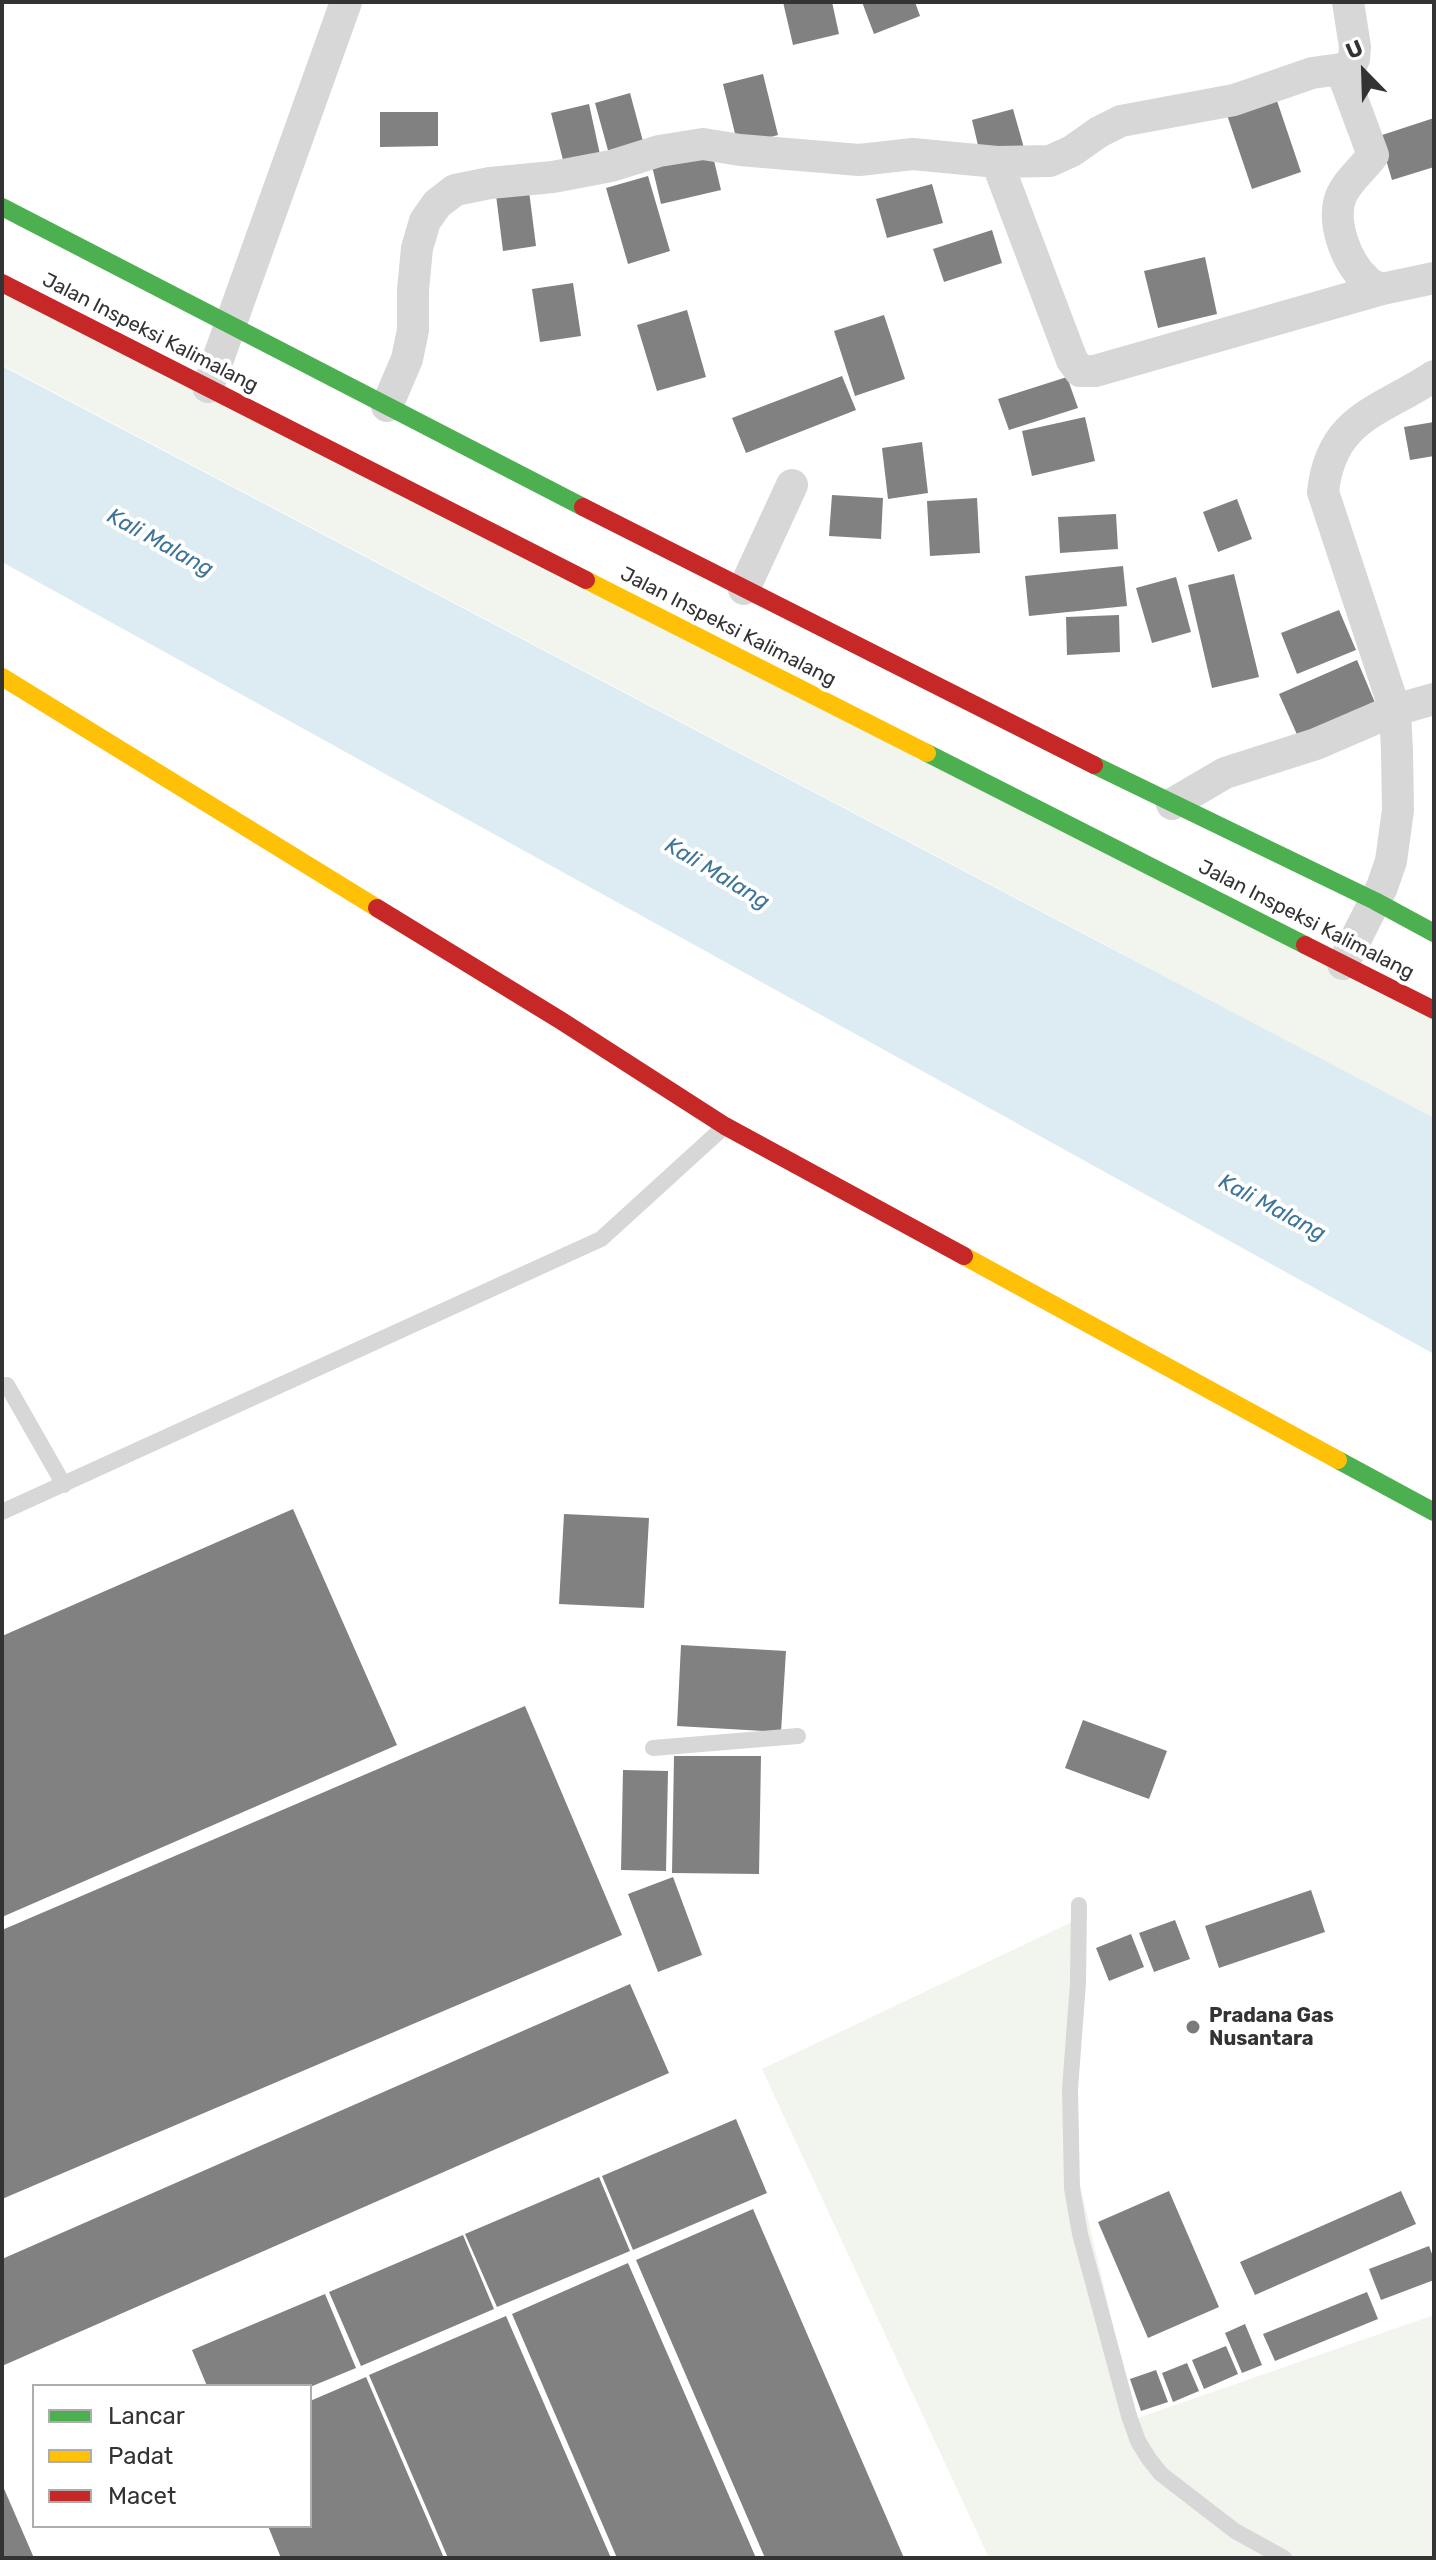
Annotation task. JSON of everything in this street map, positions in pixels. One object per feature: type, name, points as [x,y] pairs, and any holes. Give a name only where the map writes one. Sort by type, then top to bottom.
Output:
[{"type":"main road","name":"Jalan Inspeksi Kalimalang","points":[[2,207],[387,406],[624,537],[744,589],[965,707],[1375,901],[1434,933]]},
{"type":"main road","name":"Jalan Inspeksi Kalimalang","points":[[2,283],[603,580],[1434,1010]]},
{"type":"main road","points":[[2,677],[560,1020],[725,1126],[1434,1512]]},
{"type":"street","points":[[208,387],[346,2]]},
{"type":"street","points":[[387,406],[407,359],[413,330],[417,248],[425,221],[437,204],[455,190],[553,177],[611,166],[659,151],[703,144],[859,160],[913,154],[997,162],[1050,161],[1121,121],[1234,100],[1312,73],[1350,65],[1355,47],[1348,2]]},
{"type":"street","points":[[1341,69],[1373,155],[1343,190],[1338,214],[1339,230],[1356,269],[1367,282],[1382,289]]},
{"type":"street","points":[[997,162],[1072,360],[1080,371],[1095,371],[1382,289],[1434,278]]},
{"type":"street","points":[[1343,964],[1391,861],[1398,810],[1395,710],[1323,492],[1325,473],[1335,446],[1358,420],[1434,376]]},
{"type":"street","points":[[744,589],[792,485]]},
{"type":"street","points":[[1172,804],[1225,773],[1316,744],[1395,710],[1434,699]]},
{"type":"lane","points":[[2,1512],[601,1239],[725,1126]]},
{"type":"lane","points":[[7,1385],[64,1485]]},
{"type":"lane","points":[[653,1748],[798,1736]]},
{"type":"lane","points":[[1079,1905],[1078,1983],[1070,2089],[1072,2188],[1080,2234],[1129,2416],[1138,2441],[1161,2474],[1235,2531],[1284,2558]]},
{"type":"shaded area","points":[[2,283],[1434,1010],[1434,1122],[1102,943],[2,365]]},
{"type":"shaded area","points":[[1074,1921],[1078,2176],[1135,2419],[1434,2315],[1434,2558],[989,2558],[762,2069]]},
{"type":"water","name":"Kali Malang","points":[[2,366],[1434,1118],[1434,1354],[2,562]]},
{"type":"building","points":[[783,2],[832,2],[839,34],[793,45]]},
{"type":"building","points":[[862,2],[915,2],[920,16],[874,34]]},
{"type":"building","points":[[763,74],[778,135],[738,146],[723,84]]},
{"type":"building","points":[[630,93],[644,145],[609,154],[595,103]]},
{"type":"building","points":[[1275,95],[1301,172],[1252,189],[1226,112]]},
{"type":"building","points":[[589,104],[601,159],[565,168],[551,113]]},
{"type":"building","points":[[1013,109],[1024,148],[981,158],[972,120]]},
{"type":"building","points":[[380,112],[438,112],[438,146],[380,147]]},
{"type":"building","points":[[1434,118],[1434,167],[1392,180],[1379,136]]},
{"type":"building","points":[[712,152],[721,190],[661,204],[652,166]]},
{"type":"building","points":[[648,176],[670,251],[628,264],[606,188]]},
{"type":"building","points":[[932,184],[943,223],[887,238],[876,199]]},
{"type":"building","points":[[529,191],[536,246],[503,251],[496,195]]},
{"type":"building","points":[[992,230],[1002,263],[944,282],[933,249]]},
{"type":"building","points":[[1205,257],[1217,314],[1158,328],[1144,271]]},
{"type":"building","points":[[573,283],[581,336],[540,342],[532,289]]},
{"type":"building","points":[[687,310],[706,377],[657,391],[637,325]]},
{"type":"building","points":[[884,315],[905,379],[855,396],[834,331]]},
{"type":"building","points":[[842,376],[856,410],[746,453],[732,418]]},
{"type":"building","points":[[1067,377],[1078,408],[1009,430],[998,399]]},
{"type":"building","points":[[1085,417],[1095,461],[1032,476],[1022,431]]},
{"type":"building","points":[[1434,422],[1434,456],[1410,460],[1404,427]]},
{"type":"building","points":[[922,442],[928,493],[888,499],[882,448]]},
{"type":"building","points":[[832,495],[883,498],[881,539],[829,536]]},
{"type":"building","points":[[977,498],[980,553],[930,556],[927,501]]},
{"type":"building","points":[[1237,499],[1252,539],[1218,552],[1203,512]]},
{"type":"building","points":[[1116,514],[1118,549],[1060,553],[1058,517]]},
{"type":"building","points":[[1123,566],[1127,606],[1029,616],[1025,576]]},
{"type":"building","points":[[1234,574],[1259,677],[1212,688],[1188,585]]},
{"type":"building","points":[[1176,577],[1191,632],[1152,643],[1136,588]]},
{"type":"building","points":[[1339,610],[1356,650],[1297,674],[1281,633]]},
{"type":"building","points":[[1119,615],[1120,652],[1067,655],[1066,617]]},
{"type":"building","points":[[1357,660],[1376,705],[1299,739],[1279,694]]},
{"type":"building","points":[[293,1509],[397,1745],[2,1917],[2,1636]]},
{"type":"building","points":[[564,1514],[649,1518],[644,1608],[559,1604]]},
{"type":"building","points":[[681,1645],[786,1651],[781,1732],[677,1726]]},
{"type":"building","points":[[525,1706],[622,1935],[2,2199],[2,1930]]},
{"type":"building","points":[[1083,1720],[1167,1751],[1149,1799],[1065,1768]]},
{"type":"building","points":[[674,1756],[761,1756],[759,1874],[672,1873]]},
{"type":"building","points":[[623,1770],[668,1771],[666,1871],[621,1870]]},
{"type":"building","points":[[673,1877],[702,1955],[658,1972],[628,1894]]},
{"type":"building","points":[[1311,1890],[1325,1932],[1219,1968],[1205,1926]]},
{"type":"building","points":[[1175,1920],[1190,1959],[1154,1972],[1139,1933]]},
{"type":"building","points":[[1131,1934],[1144,1967],[1109,1981],[1096,1948]]},
{"type":"building","points":[[630,1984],[669,2073],[2,2366],[2,2259]]},
{"type":"building","points":[[736,2119],[767,2193],[633,2250],[602,2176]]},
{"type":"building","points":[[599,2177],[630,2251],[497,2307],[465,2234]]},
{"type":"building","points":[[1169,2191],[1219,2307],[1148,2338],[1098,2222]]},
{"type":"building","points":[[1401,2191],[1416,2224],[1255,2295],[1240,2262]]},
{"type":"building","points":[[753,2209],[904,2558],[765,2558],[636,2260]]},
{"type":"building","points":[[463,2235],[494,2309],[361,2366],[329,2292]]},
{"type":"building","points":[[1429,2246],[1434,2259],[1434,2280],[1381,2300],[1369,2269]]},
{"type":"building","points":[[628,2263],[756,2558],[617,2558],[512,2314]]},
{"type":"building","points":[[1367,2292],[1378,2319],[1275,2361],[1263,2334]]},
{"type":"building","points":[[325,2294],[356,2368],[312,2386],[206,2384],[192,2350]]},
{"type":"building","points":[[506,2316],[611,2558],[448,2558],[369,2375]]},
{"type":"building","points":[[1245,2324],[1262,2365],[1242,2373],[1225,2333]]},
{"type":"building","points":[[1226,2346],[1238,2374],[1204,2389],[1192,2360]]},
{"type":"building","points":[[1187,2363],[1199,2391],[1173,2402],[1162,2373]]},
{"type":"building","points":[[1156,2370],[1168,2402],[1141,2411],[1130,2379]]},
{"type":"building","points":[[366,2377],[444,2558],[281,2558],[269,2528],[312,2528],[312,2400]]},
{"type":"building","points":[[2,2484],[34,2558],[2,2558]]},
{"type":"traffic: fast","points":[[2,207],[583,507]]},
{"type":"traffic: fast","points":[[927,753],[1305,945]]},
{"type":"traffic: fast","points":[[1094,765],[1375,901],[1434,933]]},
{"type":"traffic: fast","points":[[1338,1460],[1434,1512]]},
{"type":"traffic: slow","points":[[586,580],[927,753]]},
{"type":"traffic: slow","points":[[2,677],[377,908]]},
{"type":"traffic: slow","points":[[964,1256],[1338,1460]]},
{"type":"traffic: jam","points":[[2,283],[586,580]]},
{"type":"traffic: jam","points":[[583,507],[1094,765]]},
{"type":"traffic: jam","points":[[377,908],[725,1126],[964,1256]]},
{"type":"traffic: jam","points":[[1305,945],[1434,1010]]},
{"type":"place","name":"Pradana Gas Nusantara","points":[[1193,2027]]}]
